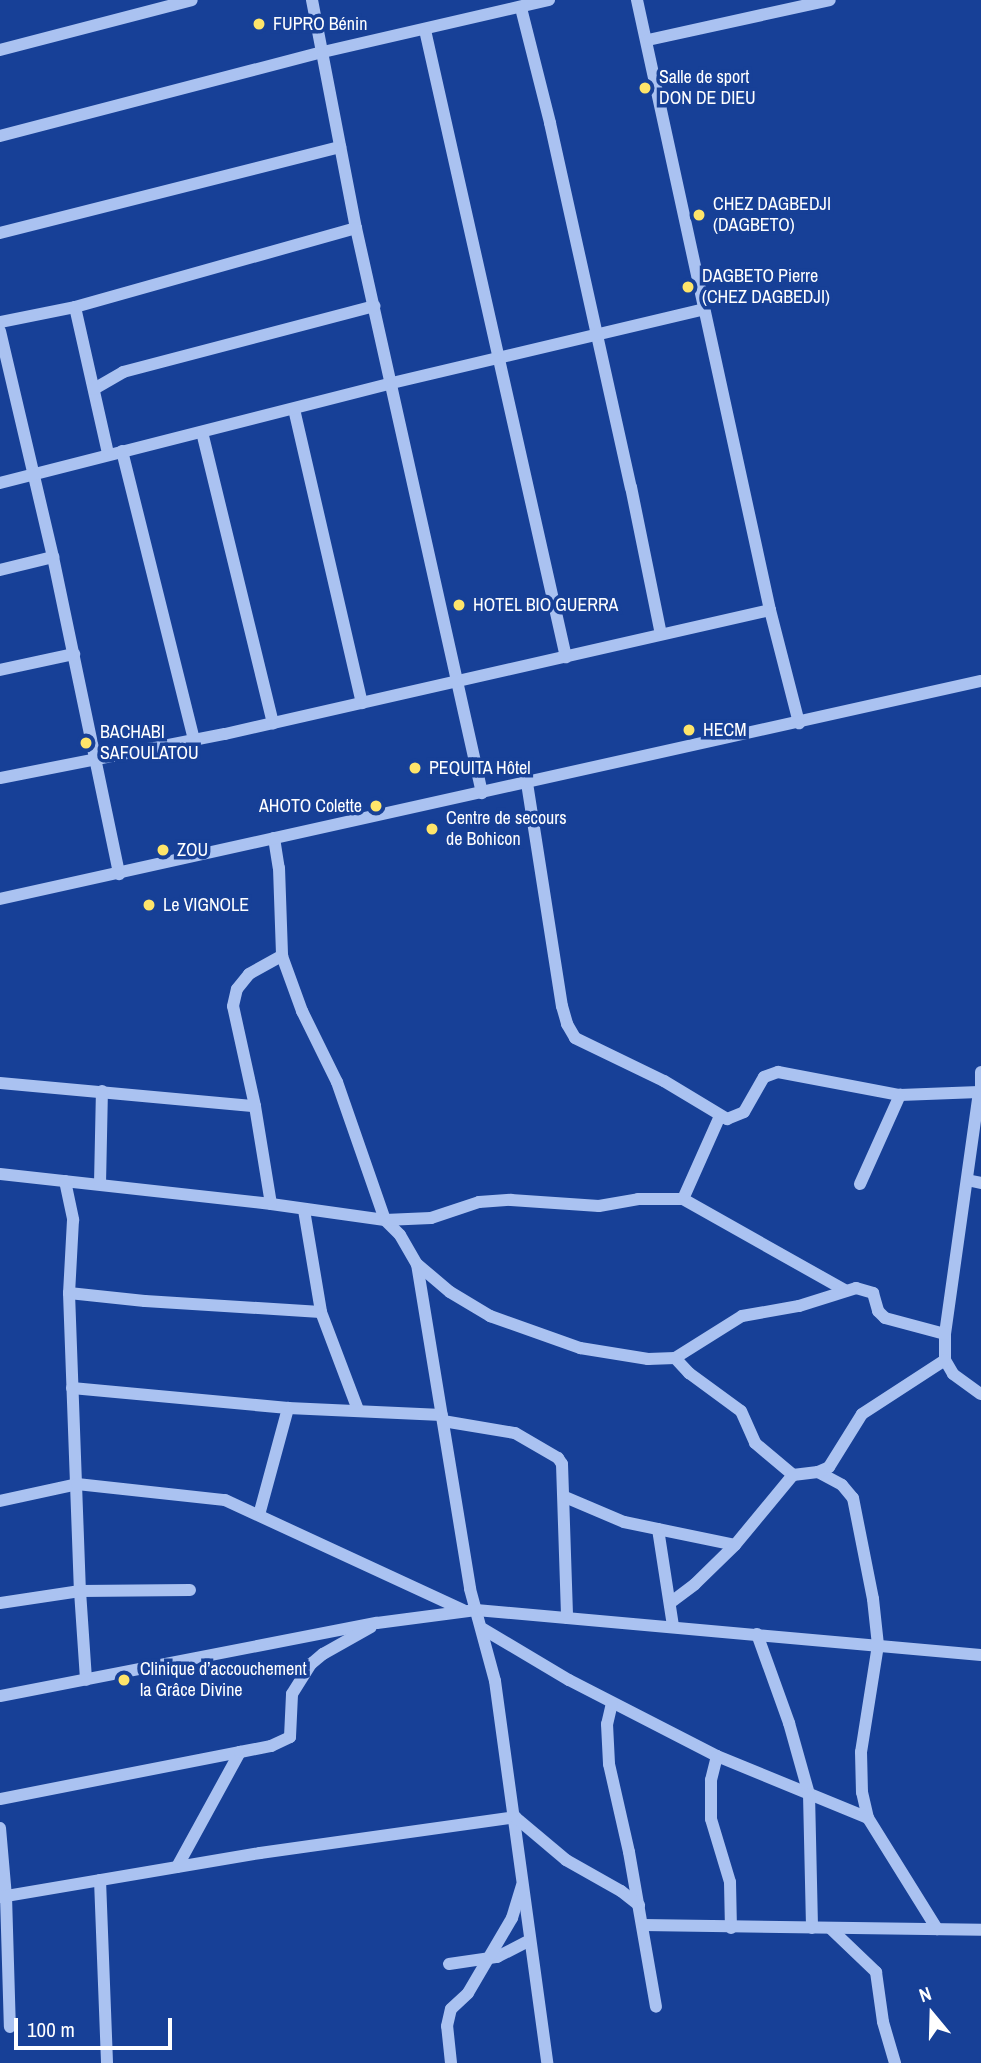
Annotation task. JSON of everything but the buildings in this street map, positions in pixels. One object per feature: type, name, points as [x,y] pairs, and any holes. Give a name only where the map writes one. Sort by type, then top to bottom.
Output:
[{"type":"street","points":[[0,50],[192,0]]},
{"type":"street","points":[[312,0],[356,229],[482,793]]},
{"type":"street","points":[[0,136],[323,52],[549,0]]},
{"type":"street","points":[[637,0],[648,40],[771,610],[799,723]]},
{"type":"street","points":[[648,40],[830,0]]},
{"type":"street","points":[[521,8],[550,123],[661,634]]},
{"type":"street","points":[[425,30],[566,657]]},
{"type":"street","points":[[0,233],[340,147]]},
{"type":"street","points":[[0,322],[75,307],[356,229]]},
{"type":"street","points":[[94,389],[123,372],[374,306]]},
{"type":"street","points":[[75,307],[108,454]]},
{"type":"street","points":[[0,483],[392,383],[704,309]]},
{"type":"street","points":[[0,331],[36,474],[119,874]]},
{"type":"street","points":[[294,409],[362,703]]},
{"type":"street","points":[[202,432],[273,723]]},
{"type":"street","points":[[122,451],[194,740]]},
{"type":"street","points":[[0,570],[53,557]]},
{"type":"street","points":[[0,778],[194,740],[459,683],[771,610]]},
{"type":"street","points":[[0,670],[74,654]]},
{"type":"street","points":[[0,899],[981,681]]},
{"type":"street","points":[[527,783],[567,1024],[575,1038],[585,1045],[664,1081],[720,1116],[736,1118],[744,1112],[764,1077],[778,1072],[900,1095],[980,1092]]},
{"type":"street","points":[[274,838],[279,868],[282,956],[302,1011],[337,1082],[385,1220],[400,1235],[417,1264],[450,1292],[490,1316],[535,1334],[580,1348],[648,1359],[675,1359],[742,1315],[799,1306],[856,1288],[868,1290],[876,1297],[878,1311],[885,1318],[945,1334]]},
{"type":"street","points":[[271,1204],[255,1106],[233,1006],[234,996],[249,974],[282,956]]},
{"type":"street","points":[[981,1072],[945,1334],[945,1360],[962,1382],[981,1394]]},
{"type":"street","points":[[0,1083],[255,1106]]},
{"type":"street","points":[[100,1184],[102,1091]]},
{"type":"street","points":[[860,1184],[900,1095]]},
{"type":"street","points":[[683,1199],[720,1116]]},
{"type":"street","points":[[0,1174],[271,1204],[385,1220],[430,1218],[479,1202],[511,1200],[599,1206],[638,1199],[683,1199],[705,1209],[846,1291]]},
{"type":"street","points":[[967,1180],[981,1183]]},
{"type":"street","points":[[65,1181],[74,1220],[69,1293],[86,1680]]},
{"type":"street","points":[[304,1210],[321,1312],[358,1410]]},
{"type":"street","points":[[417,1264],[443,1418],[470,1610],[483,1629],[495,1681],[547,2063]]},
{"type":"street","points":[[69,1293],[145,1301],[321,1312]]},
{"type":"street","points":[[675,1359],[689,1373],[741,1410],[755,1443],[793,1475]]},
{"type":"street","points":[[670,1603],[695,1584],[735,1545],[793,1475],[818,1472],[835,1461],[862,1414],[945,1360]]},
{"type":"street","points":[[72,1388],[288,1408],[358,1410],[443,1418],[507,1430],[547,1451],[562,1464],[567,1618]]},
{"type":"street","points":[[259,1515],[288,1408]]},
{"type":"street","points":[[818,1472],[842,1485],[853,1498],[871,1586],[878,1645],[861,1752],[862,1792],[868,1818],[937,1929]]},
{"type":"street","points":[[0,1501],[77,1485],[225,1500],[470,1610]]},
{"type":"street","points":[[565,1497],[624,1522],[735,1545]]},
{"type":"street","points":[[658,1529],[673,1626]]},
{"type":"street","points":[[0,1603],[80,1591],[190,1590]]},
{"type":"street","points":[[0,1696],[377,1623],[470,1610],[673,1626],[981,1656]]},
{"type":"street","points":[[0,1799],[271,1746],[290,1737],[292,1694],[311,1664],[323,1654],[377,1623]]},
{"type":"street","points":[[483,1629],[612,1703],[717,1756],[868,1818]]},
{"type":"street","points":[[757,1634],[789,1723],[809,1794],[812,1928]]},
{"type":"street","points":[[612,1703],[607,1724],[609,1764],[643,1925],[656,2007]]},
{"type":"street","points":[[177,1867],[240,1752]]},
{"type":"street","points":[[717,1756],[711,1780],[711,1819],[730,1882],[731,1928]]},
{"type":"street","points":[[3,1897],[177,1867],[515,1817],[566,1860],[621,1891],[639,1905]]},
{"type":"street","points":[[0,1828],[10,2027]]},
{"type":"street","points":[[100,1880],[107,2063]]},
{"type":"street","points":[[451,2063],[447,2026],[451,2009],[468,1993],[512,1918],[524,1880]]},
{"type":"street","points":[[643,1925],[981,1930]]},
{"type":"street","points":[[830,1928],[876,1972],[883,2022],[895,2063]]},
{"type":"street","points":[[449,1964],[486,1960],[530,1940]]},
{"type":"place","name":"FUPRO Bénin","points":[[259,24]]},
{"type":"place","name":"Salle de sport DON DE DIEU","points":[[645,88]]},
{"type":"place","name":"CHEZ DAGBEDJI (DAGBETO)","points":[[699,215]]},
{"type":"place","name":"DAGBETO Pierre (CHEZ DAGBEDJI)","points":[[688,287]]},
{"type":"place","name":"HOTEL BIO GUERRA","points":[[459,605]]},
{"type":"place","name":"HECM","points":[[689,730]]},
{"type":"place","name":"BACHABI SAFOULATOU","points":[[86,743]]},
{"type":"place","name":"PEQUITA Hôtel","points":[[415,768]]},
{"type":"place","name":"AHOTO Colette","points":[[376,806]]},
{"type":"place","name":"Centre de secours de Bohicon","points":[[432,829]]},
{"type":"place","name":"ZOU","points":[[163,850]]},
{"type":"place","name":"Le VIGNOLE","points":[[149,905]]},
{"type":"place","name":"Clinique d’accouchement la Grâce Divine","points":[[124,1680]]}]
